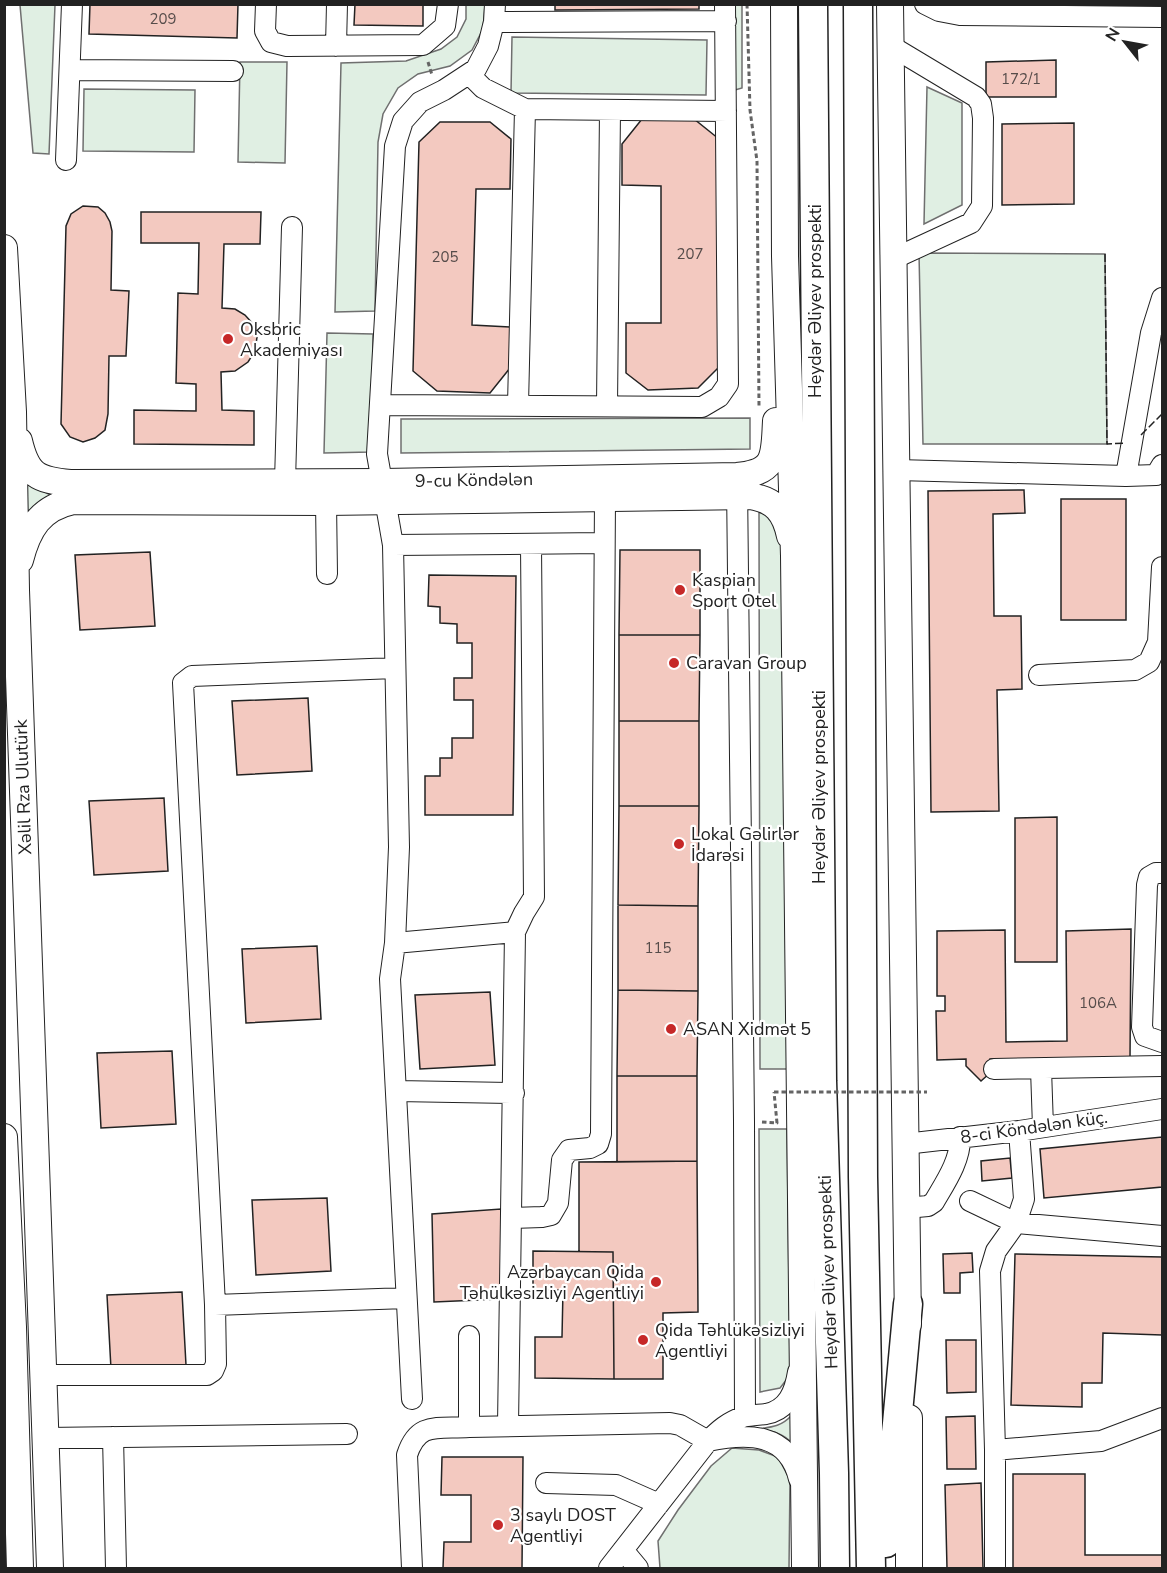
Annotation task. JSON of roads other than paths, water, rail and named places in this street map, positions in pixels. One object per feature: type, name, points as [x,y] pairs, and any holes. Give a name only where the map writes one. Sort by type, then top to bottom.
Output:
[{"type":"highway","name":"Heydər Əliyev prospekti","points":[[813,4],[822,1081],[835,1569]]},
{"type":"highway","name":"Heydər Əliyev prospekti","points":[[858,4],[863,1165],[871,1569]]},
{"type":"highway","points":[[884,1569],[908,1304]]},
{"type":"highway","points":[[822,1569],[834,1473]]},
{"type":"main road","points":[[784,4],[785,256],[794,556],[805,1569]]},
{"type":"main road","points":[[890,4],[908,1304],[909,1569]]},
{"type":"main road","name":"Xəlil Rza Ulutürk","points":[[4,248],[13,412],[16,590],[50,1569]]},
{"type":"main road","name":"9-cu Köndələn","points":[[13,412],[25,463],[30,471],[51,482],[285,482],[384,491],[604,498],[737,486],[753,474],[763,471],[774,452],[785,256]]},
{"type":"main road","name":"9-cu Köndələn","points":[[16,590],[19,561],[30,532],[52,507],[73,501],[326,502],[384,491],[737,486],[777,506],[787,522],[794,556]]},
{"type":"main road","points":[[4,1137],[13,1327],[10,1397],[20,1569]]},
{"type":"main road","points":[[13,1327],[42,1326]]},
{"type":"street","points":[[66,160],[72,4]]},
{"type":"street","points":[[266,4],[265,31],[271,42],[287,46],[423,45],[445,26],[448,4]]},
{"type":"street","points":[[336,46],[337,4]]},
{"type":"street","points":[[925,4],[939,11],[960,15],[1162,16]]},
{"type":"street","points":[[381,405],[702,407],[719,397],[728,384],[725,13],[494,13],[488,46],[476,69],[420,102],[403,121],[395,146],[377,454],[393,545],[399,847],[390,979],[412,1399]]},
{"type":"street","points":[[891,46],[976,97],[981,104],[983,118],[982,206],[979,214],[971,223],[893,259]]},
{"type":"street","points":[[70,70],[233,71]]},
{"type":"street","points":[[469,74],[483,88],[525,109],[726,111]]},
{"type":"street","points":[[518,405],[525,109]]},
{"type":"street","points":[[607,406],[610,110]]},
{"type":"street","points":[[285,482],[292,227]]},
{"type":"street","points":[[1126,476],[1151,333],[1162,298]]},
{"type":"street","points":[[4,475],[9,457],[13,412]]},
{"type":"street","points":[[897,470],[1160,475]]},
{"type":"street","points":[[737,486],[745,1416]]},
{"type":"street","points":[[512,1218],[551,1215],[558,1203],[562,1160],[569,1150],[590,1148],[598,1144],[602,1134],[604,498]]},
{"type":"street","points":[[326,502],[327,574]]},
{"type":"street","points":[[393,545],[603,543]]},
{"type":"street","points":[[508,1426],[515,932],[534,897],[531,545]]},
{"type":"street","points":[[4,564],[16,590]]},
{"type":"street","points":[[1039,675],[1136,670],[1149,662],[1158,642],[1162,567]]},
{"type":"street","points":[[43,1375],[207,1375],[213,1371],[216,1364],[215,1305],[183,683],[192,676],[395,668]]},
{"type":"street","points":[[1162,873],[1149,877],[1147,885],[1143,1027],[1145,1036],[1162,1042]]},
{"type":"street","points":[[394,943],[515,932]]},
{"type":"street","points":[[994,1069],[1162,1066]]},
{"type":"street","points":[[1041,1069],[1043,1127]]},
{"type":"street","points":[[397,1091],[514,1093]]},
{"type":"street","name":"8-ci Köndələn küç.","points":[[905,1144],[1018,1131],[1162,1109]]},
{"type":"street","points":[[995,1569],[995,1450],[990,1271],[996,1251],[1016,1223],[1024,1199],[1018,1131]]},
{"type":"street","points":[[906,1208],[928,1206],[934,1202],[958,1157],[961,1147],[960,1137]]},
{"type":"street","points":[[970,1201],[1016,1223],[1162,1236]]},
{"type":"street","points":[[215,1305],[406,1298]]},
{"type":"street","points":[[469,1336],[469,1426]]},
{"type":"street","points":[[609,1569],[721,1427],[745,1416],[770,1413],[780,1409],[787,1402],[796,1381],[803,1346]]},
{"type":"street","points":[[995,1450],[1101,1441],[1162,1418]]},
{"type":"street","points":[[412,1569],[407,1455],[412,1440],[423,1430],[469,1426],[670,1423],[681,1425],[708,1441],[727,1437],[763,1438],[791,1456],[796,1465],[804,1499]]},
{"type":"street","points":[[46,1438],[347,1434]]},
{"type":"street","points":[[113,1437],[116,1569]]},
{"type":"street","points":[[546,1483],[616,1485],[659,1504]]},
{"type":"street","points":[[623,1550],[638,1569]]},
{"type":"place","name":"Oksbric Akademiyası","points":[[228,339]]},
{"type":"place","name":"Kaspian Sport Otel","points":[[680,590]]},
{"type":"place","name":"Caravan Group","points":[[674,663]]},
{"type":"place","name":"Lokal Gəlirlər İdarəsi","points":[[679,844]]},
{"type":"place","name":"ASAN Xidmət 5","points":[[671,1029]]},
{"type":"place","name":"Azərbaycan Qida Təhülkəsizliyi Agentliyi","points":[[656,1282]]},
{"type":"place","name":"Qida Təhlükəsizliyi Agentliyi","points":[[643,1340]]},
{"type":"place","name":"3 saylı DOST Agentliyi","points":[[498,1525]]}]
